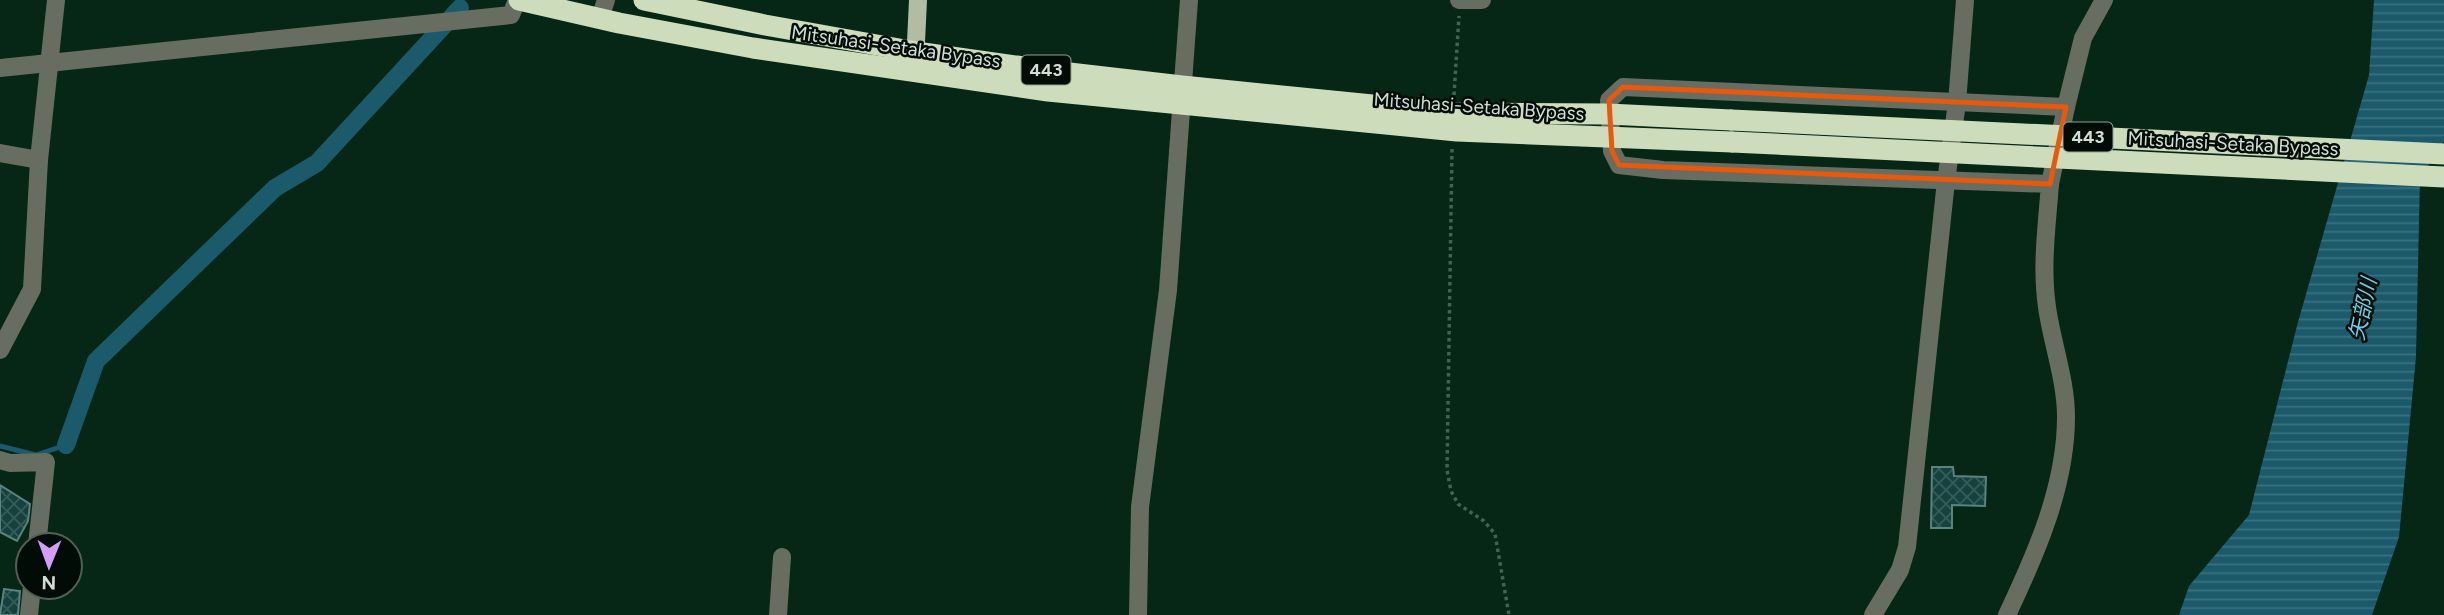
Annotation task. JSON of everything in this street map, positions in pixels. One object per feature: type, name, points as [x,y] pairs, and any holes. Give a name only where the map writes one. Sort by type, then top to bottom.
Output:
[{"type":"highway","name":"Mitsuhasi-Setaka Bypass","points":[[518,0],[603,9],[753,48],[915,62]]},
{"type":"highway","name":"Mitsuhasi-Setaka Bypass","points":[[643,0],[765,25],[1048,91],[1182,95],[1610,137],[2444,177]]},
{"type":"highway","name":"Mitsuhasi-Setaka Bypass","points":[[1452,122],[1608,114],[2444,155]]},
{"type":"main road","points":[[915,62],[918,0]]},
{"type":"street","points":[[0,350],[32,289],[38,160],[57,0]]},
{"type":"street","points":[[0,68],[511,15],[518,0]]},
{"type":"street","points":[[1138,615],[1140,507],[1168,290],[1189,0]]},
{"type":"street","points":[[1460,0],[1482,0]]},
{"type":"street","points":[[1872,615],[1900,569],[1907,547],[1946,181],[1957,103],[1965,0]]},
{"type":"street","points":[[2007,615],[2042,534],[2061,462],[2066,416],[2047,307],[2044,260],[2050,184],[2092,0]]},
{"type":"street","points":[[2083,38],[2104,0]]},
{"type":"street","points":[[2050,184],[1663,170],[1619,165],[1612,151],[1609,100],[1623,88],[2066,107]]},
{"type":"street","points":[[0,153],[38,160]]},
{"type":"street","points":[[0,460],[10,463],[46,462],[39,531]]},
{"type":"street","points":[[778,615],[782,557]]},
{"type":"path","points":[[1460,0],[1452,122],[1447,470],[1451,491],[1458,505],[1484,522],[1495,534],[1509,615]]},
{"type":"highlighted area","points":[[1623,87],[2066,107],[2050,184],[1619,165],[1612,151],[1609,100]]},
{"type":"water","name":"矢部川","points":[[2374,0],[2444,0],[2444,141],[2420,178],[2416,357],[2399,537],[2372,615],[2179,615],[2189,586],[2249,515],[2298,322],[2369,75]]},
{"type":"building","points":[[1932,467],[1953,467],[1954,476],[1986,477],[1985,506],[1952,505],[1952,528],[1931,528]]},
{"type":"building","points":[[0,485],[30,504],[28,521],[22,531],[14,531],[14,539],[0,532]]},
{"type":"building","points":[[4,589],[14,590],[14,601],[19,601],[18,615],[0,615]]},
{"type":"waterway","points":[[66,445],[96,361],[275,188],[317,163],[460,8]]},
{"type":"waterway","points":[[0,446],[36,455],[66,445]]}]
